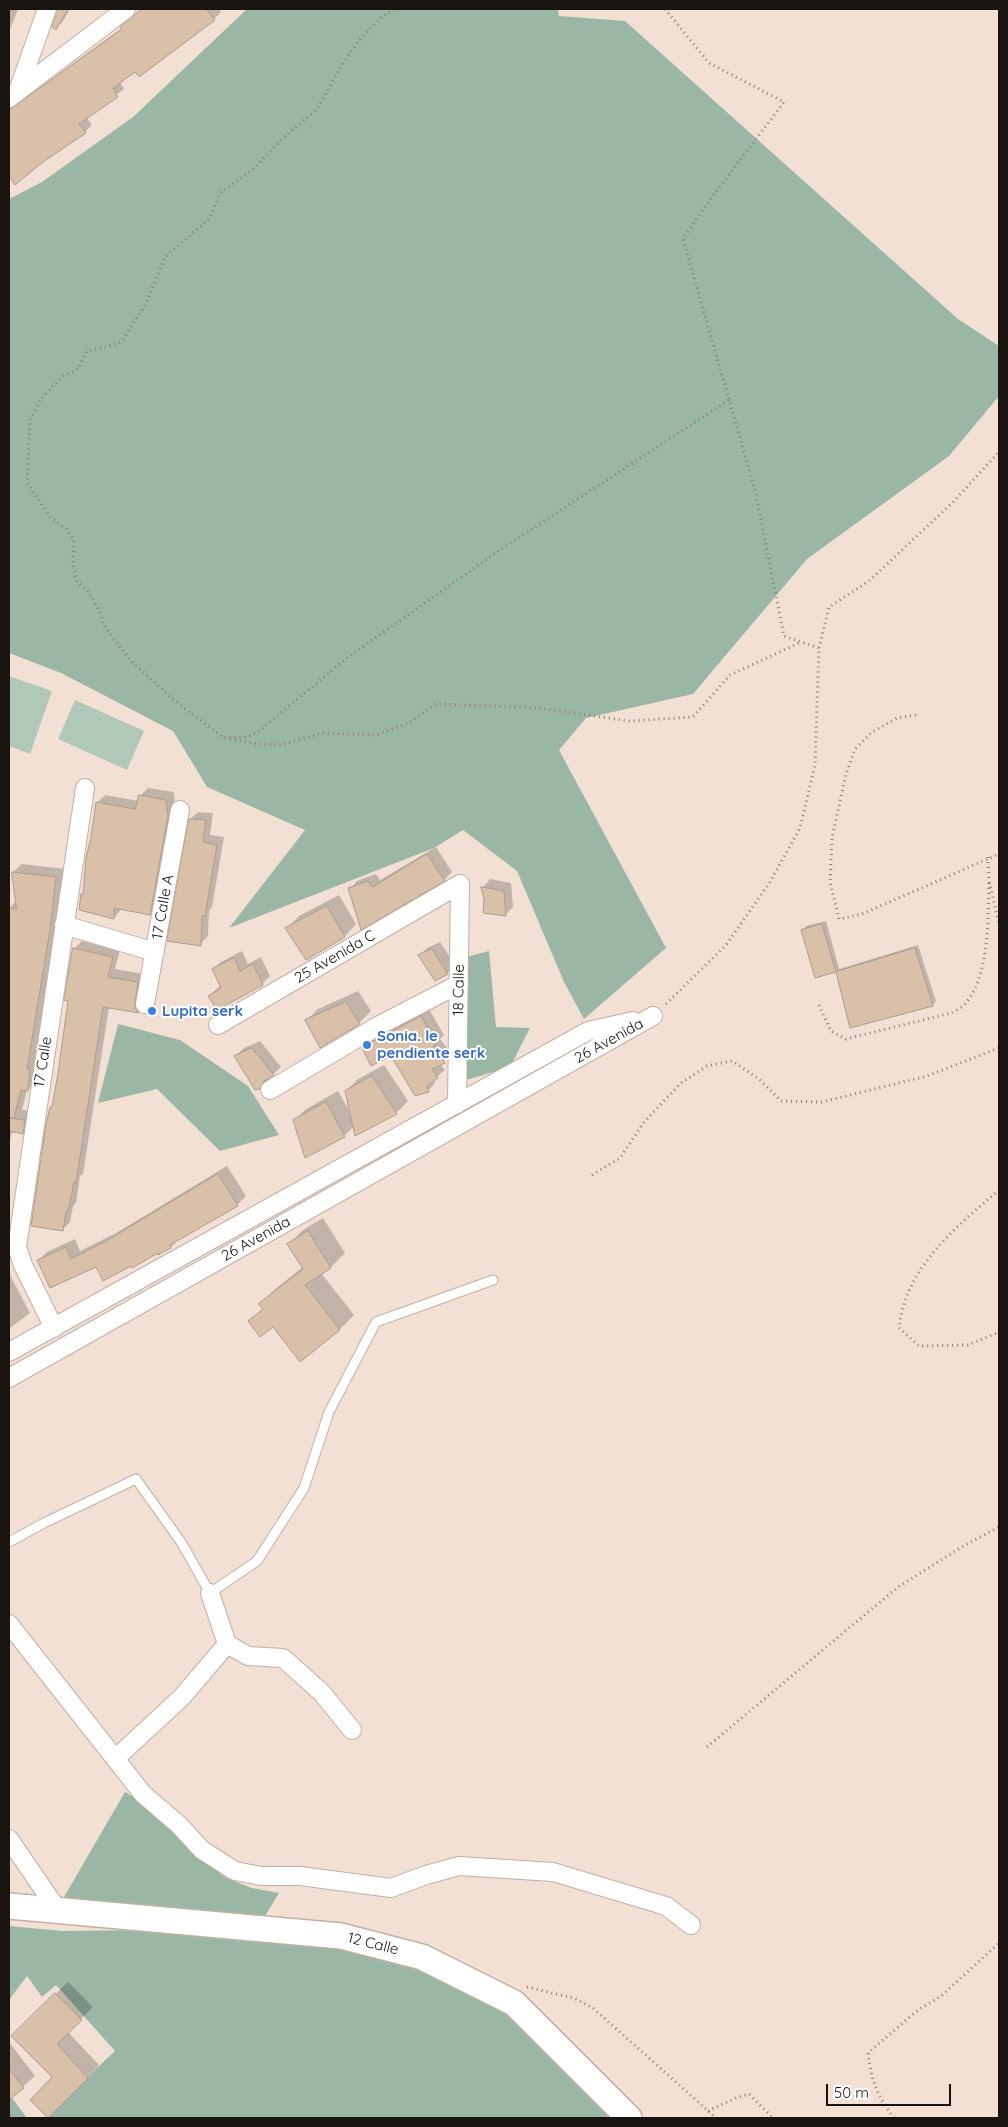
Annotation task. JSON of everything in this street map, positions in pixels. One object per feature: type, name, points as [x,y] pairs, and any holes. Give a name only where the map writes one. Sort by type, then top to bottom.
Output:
[{"type":"street","points":[[14,94],[48,9]]},
{"type":"street","points":[[14,94],[126,9]]},
{"type":"street","name":"17 Calle","points":[[54,1328],[16,1247],[85,788]]},
{"type":"street","name":"17 Calle A","points":[[145,1004],[180,810]]},
{"type":"street","name":"18 Calle","points":[[452,888],[460,884],[457,1104]]},
{"type":"street","name":"25 Avenida C","points":[[218,1025],[452,888]]},
{"type":"street","points":[[64,925],[155,952]]},
{"type":"street","points":[[270,1090],[376,1028],[459,984]]},
{"type":"street","name":"26 Avenida","points":[[9,1352],[588,1031],[653,1016]]},
{"type":"street","name":"26 Avenida","points":[[9,1378],[653,1016]]},
{"type":"street","points":[[210,1594],[227,1644],[248,1656],[283,1658],[322,1693],[352,1730]]},
{"type":"street","points":[[9,1624],[143,1794],[179,1825],[202,1850],[235,1871],[261,1876],[300,1876],[391,1888],[426,1875],[459,1866],[553,1872],[666,1906],[691,1925]]},
{"type":"street","points":[[115,1759],[182,1697],[227,1644]]},
{"type":"street","points":[[9,1839],[59,1912]]},
{"type":"street","name":"12 Calle","points":[[9,1906],[341,1936],[422,1957],[514,2003],[629,2118]]},
{"type":"street","name":"12 Calle","points":[[9,1915],[28,1916],[59,1912]]},
{"type":"lane","points":[[9,1542],[136,1479],[180,1542],[210,1594],[257,1561],[304,1488],[329,1412],[376,1322],[493,1280]]},
{"type":"path","points":[[394,9],[382,17],[360,40],[342,65],[317,108],[284,137],[252,170],[220,192],[210,218],[165,257],[144,304],[121,342],[87,351],[78,369],[63,376],[42,399],[30,420],[27,482],[50,517],[66,529],[74,540],[73,564],[77,582],[87,590],[100,612],[104,626],[131,661],[174,700],[224,738],[259,744],[281,745],[322,733],[376,735],[408,723],[436,704],[540,708],[629,721],[693,717],[730,675],[802,642]]},
{"type":"path","points":[[664,9],[709,63],[784,102],[701,212],[683,240],[755,490],[784,636],[819,648]]},
{"type":"path","points":[[224,738],[248,737],[259,731],[347,658],[500,550],[729,400]]},
{"type":"path","points":[[653,1016],[726,945],[770,882],[800,828],[815,765],[819,648],[829,607],[877,574],[953,502],[999,452]]},
{"type":"path","points":[[916,715],[897,718],[872,732],[854,749],[837,809],[832,838],[830,882],[839,919],[862,914],[999,854]]},
{"type":"path","points":[[819,1005],[830,1031],[846,1039],[951,1014],[964,1005],[973,991],[986,951],[988,858]]},
{"type":"path","points":[[989,881],[999,923]]},
{"type":"path","points":[[592,1175],[620,1158],[644,1122],[681,1083],[707,1066],[732,1061],[759,1079],[782,1102],[822,1102],[927,1076],[999,1048]]},
{"type":"path","points":[[999,1190],[963,1221],[934,1252],[908,1290],[901,1312],[899,1328],[919,1346],[968,1345],[999,1332]]},
{"type":"path","points":[[707,1747],[898,1587],[965,1545],[999,1527]]},
{"type":"path","points":[[894,2118],[880,2099],[871,2077],[868,2053],[918,2010],[941,1996],[999,1943]]},
{"type":"path","points":[[518,1985],[574,1998],[593,2008],[716,2118]]},
{"type":"path","points":[[708,2112],[736,2098],[749,2094],[773,2118]]},
{"type":"green space","points":[[247,9],[558,9],[559,16],[625,21],[958,319],[999,346],[999,396],[949,456],[807,559],[693,694],[586,718],[559,750],[666,948],[584,1019],[564,982],[517,871],[463,830],[434,848],[229,928],[305,830],[207,787],[173,731],[61,673],[9,653],[9,199],[42,182],[133,117]]},
{"type":"green space","points":[[9,676],[52,691],[30,754],[9,746]]},
{"type":"green space","points":[[75,700],[144,731],[127,770],[58,739]]},
{"type":"green space","points":[[489,951],[496,1027],[530,1028],[510,1067],[466,1080],[466,957]]},
{"type":"green space","points":[[118,1024],[180,1040],[248,1086],[279,1135],[220,1151],[157,1089],[98,1103]]},
{"type":"green space","points":[[125,1792],[163,1815],[207,1863],[226,1878],[252,1888],[279,1893],[262,1921],[64,1897]]},
{"type":"green space","points":[[9,1926],[62,1931],[154,1930],[252,1942],[352,1947],[412,1965],[514,2014],[620,2118],[44,2118],[115,2051],[56,1985],[42,1997],[27,1976],[9,2000]]},
{"type":"green space","points":[[9,2094],[27,2118],[9,2118]]},
{"type":"building","points":[[57,9],[68,9],[56,30],[52,27]]},
{"type":"building","points":[[142,9],[206,9],[215,20],[139,77],[135,72],[113,88],[118,97],[79,124],[86,133],[43,162],[15,185],[9,176],[9,110],[122,29],[120,27]]},
{"type":"building","points":[[139,795],[166,800],[168,816],[150,915],[114,908],[114,919],[79,910],[96,802],[135,809]]},
{"type":"building","points":[[189,819],[206,820],[203,842],[217,845],[205,916],[202,916],[201,946],[167,941]]},
{"type":"building","points":[[427,854],[445,881],[361,930],[348,888],[368,881],[372,887]]},
{"type":"building","points":[[12,872],[56,877],[50,930],[27,1069],[30,1069],[28,1091],[21,1090],[14,1118],[9,1118],[9,908],[16,909]]},
{"type":"building","points":[[481,887],[504,891],[506,916],[483,913],[484,899]]},
{"type":"building","points":[[327,906],[345,937],[306,960],[285,928]]},
{"type":"building","points":[[822,924],[836,972],[815,978],[801,930]]},
{"type":"building","points":[[73,948],[113,957],[108,977],[138,982],[135,1008],[139,1013],[103,1007],[76,1183],[74,1182],[68,1212],[66,1211],[63,1231],[31,1226],[46,1124],[50,1107],[52,1107],[58,1073],[68,1001],[64,1000]]},
{"type":"building","points":[[915,948],[933,1006],[850,1028],[836,972]]},
{"type":"building","points":[[432,949],[448,974],[435,981],[418,955]]},
{"type":"building","points":[[234,958],[240,971],[253,964],[263,985],[217,1010],[208,996],[221,988],[212,969]]},
{"type":"building","points":[[346,1002],[360,1024],[320,1048],[305,1020]]},
{"type":"building","points":[[421,1016],[437,1044],[433,1046],[445,1063],[432,1069],[438,1078],[427,1086],[429,1092],[415,1096],[391,1056],[371,1066],[362,1048]]},
{"type":"building","points":[[252,1048],[274,1075],[264,1081],[260,1089],[255,1090],[234,1056]]},
{"type":"building","points":[[372,1076],[397,1114],[355,1136],[345,1091]]},
{"type":"building","points":[[326,1102],[345,1137],[305,1158],[293,1120]]},
{"type":"building","points":[[9,1118],[25,1120],[23,1134],[9,1131]]},
{"type":"building","points":[[218,1174],[238,1206],[170,1245],[171,1248],[103,1281],[96,1267],[50,1288],[37,1260],[66,1247],[71,1259],[106,1241]]},
{"type":"building","points":[[308,1231],[331,1268],[305,1285],[340,1330],[300,1362],[273,1327],[260,1337],[248,1321],[263,1309],[258,1304],[303,1269],[287,1244]]},
{"type":"building","points":[[55,1993],[82,2020],[57,2044],[88,2078],[48,2118],[30,2100],[52,2077],[11,2036]]},
{"type":"building","points":[[9,2069],[24,2088],[9,2100]]},
{"type":"place","name":"Lupita serk","points":[[152,1011]]},
{"type":"place","name":"Sonia. le pendiente serk","points":[[367,1045]]}]
